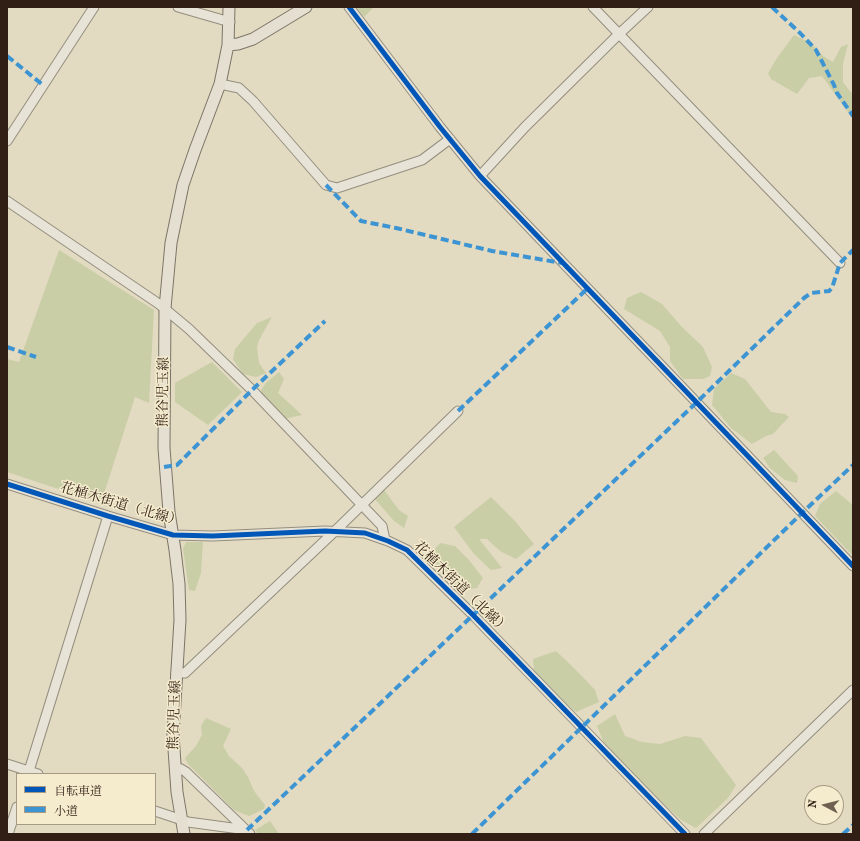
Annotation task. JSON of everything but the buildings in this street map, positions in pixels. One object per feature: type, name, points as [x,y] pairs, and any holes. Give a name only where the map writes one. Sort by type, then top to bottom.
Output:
[{"type":"main road","name":"熊谷児玉線","points":[[184,834],[175,768],[173,735],[180,604],[178,568],[172,535],[164,467],[165,308],[168,260],[173,227],[188,169],[220,84],[228,45],[230,22],[229,7]]},
{"type":"main road","points":[[228,45],[238,44],[253,39],[306,7]]},
{"type":"street","points":[[7,140],[94,7]]},
{"type":"street","points":[[178,7],[230,22]]},
{"type":"street","points":[[349,7],[450,140],[480,176],[853,566]]},
{"type":"street","points":[[593,7],[840,262]]},
{"type":"street","points":[[480,176],[525,127],[648,7]]},
{"type":"street","points":[[220,84],[239,88],[253,101],[326,185],[337,188],[422,160],[450,140]]},
{"type":"street","points":[[7,201],[165,308],[252,390],[382,526],[385,540]]},
{"type":"street","points":[[176,673],[186,673],[458,411]]},
{"type":"street","name":"花植木街道（北線）","points":[[7,484],[172,535],[213,536],[334,532],[365,533],[407,550],[685,834]]},
{"type":"street","points":[[7,764],[31,773],[108,516]]},
{"type":"street","points":[[704,834],[853,690]]},
{"type":"street","points":[[175,768],[186,772],[249,832]]},
{"type":"street","points":[[8,834],[16,810]]},
{"type":"street","points":[[156,811],[182,820],[249,832]]},
{"type":"green space","points":[[356,7],[374,7],[364,17]]},
{"type":"green space","points":[[794,35],[811,43],[823,56],[833,62],[841,47],[848,44],[843,64],[843,82],[853,95],[853,114],[848,112],[822,76],[809,78],[797,94],[771,79],[768,73]]},
{"type":"green space","points":[[59,250],[154,310],[149,403],[135,397],[101,503],[7,472],[7,359],[19,362]]},
{"type":"green space","points":[[641,292],[662,304],[682,327],[703,347],[712,367],[710,376],[703,379],[683,379],[670,361],[670,347],[660,331],[624,309],[627,298]]},
{"type":"green space","points":[[272,317],[259,340],[257,347],[259,363],[266,373],[256,377],[243,374],[233,359],[235,349],[257,323]]},
{"type":"green space","points":[[212,362],[242,392],[208,425],[175,402],[175,383]]},
{"type":"green space","points":[[279,372],[284,379],[278,393],[302,415],[284,419],[263,397],[261,390],[266,383]]},
{"type":"green space","points":[[731,373],[745,379],[771,412],[785,414],[789,417],[773,434],[766,436],[752,444],[731,428],[712,405],[714,389]]},
{"type":"green space","points":[[774,450],[798,476],[797,483],[785,480],[770,468],[763,458]]},
{"type":"green space","points":[[384,490],[399,510],[408,516],[404,528],[394,521],[374,498]]},
{"type":"green space","points":[[836,491],[853,505],[853,556],[815,516],[820,504]]},
{"type":"green space","points":[[491,497],[514,520],[534,544],[516,559],[500,551],[487,539],[479,539],[502,568],[491,570],[474,554],[454,527]]},
{"type":"green space","points":[[186,542],[203,542],[201,573],[195,591],[189,590],[183,549]]},
{"type":"green space","points":[[440,543],[455,546],[469,560],[483,578],[477,588],[463,590],[447,578],[433,562],[432,552]]},
{"type":"green space","points":[[556,651],[595,690],[599,702],[576,712],[556,695],[534,671],[533,659]]},
{"type":"green space","points":[[615,714],[625,736],[642,742],[660,744],[685,736],[701,738],[736,785],[728,798],[696,828],[681,820],[644,786],[604,743],[597,726]]},
{"type":"green space","points":[[206,718],[231,729],[223,746],[229,756],[242,768],[248,777],[254,791],[265,805],[264,809],[249,816],[234,810],[188,764],[185,758],[196,746],[202,735],[201,726]]},
{"type":"green space","points":[[270,821],[279,834],[258,834],[255,830]]},
{"type":"marked path","points":[[772,7],[816,50],[837,93],[853,116]]},
{"type":"marked path","points":[[7,56],[43,85]]},
{"type":"marked path","points":[[326,185],[361,221],[492,251],[562,263]]},
{"type":"marked path","points":[[247,830],[696,403],[804,298],[811,293],[829,291],[832,288],[840,263],[853,250]]},
{"type":"marked path","points":[[458,411],[587,289]]},
{"type":"marked path","points":[[164,467],[177,465],[252,390],[325,321]]},
{"type":"marked path","points":[[7,347],[36,357]]},
{"type":"marked path","points":[[472,834],[853,465]]},
{"type":"marked path","points":[[843,834],[853,825]]},
{"type":"cycle path","points":[[349,7],[440,127],[480,176],[853,566]]},
{"type":"cycle path","points":[[7,484],[173,535],[213,536],[325,531],[365,533],[388,541],[407,550],[473,615],[685,834]]}]
